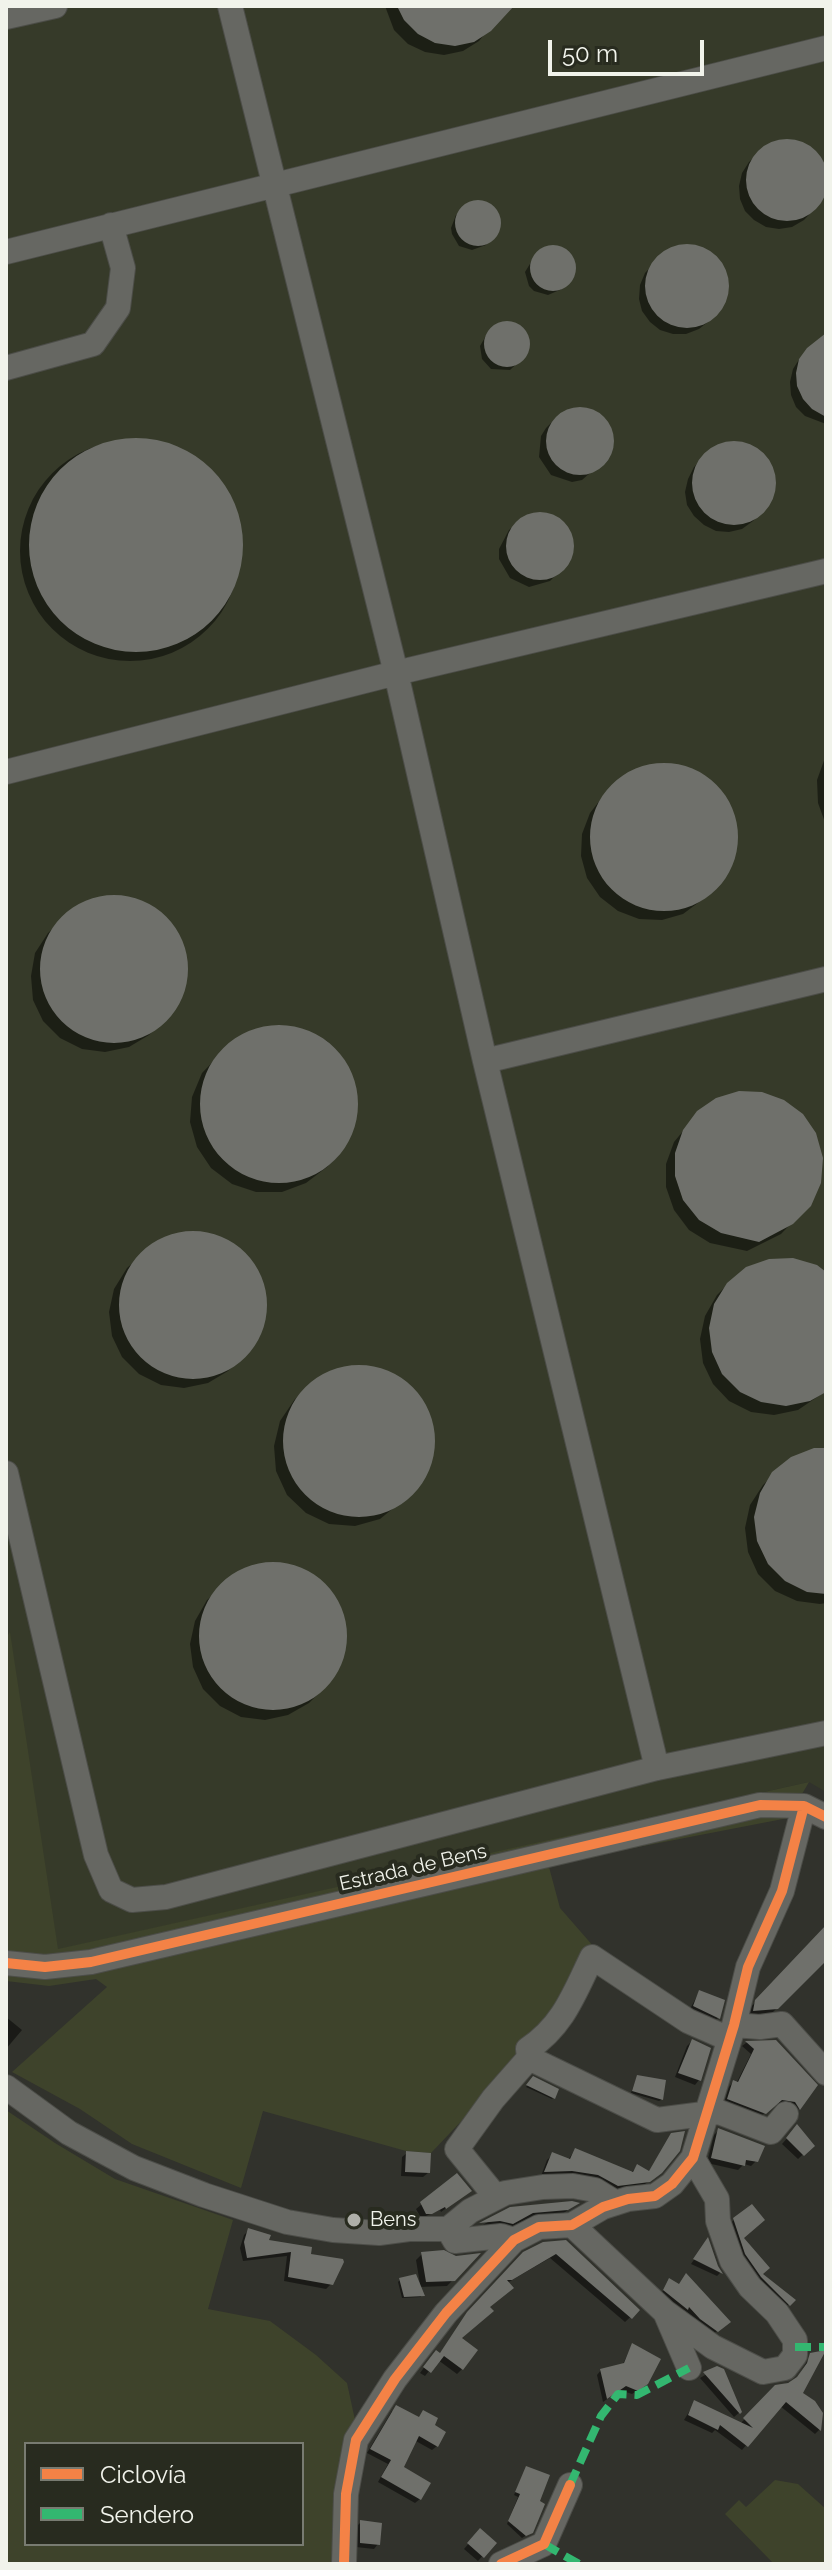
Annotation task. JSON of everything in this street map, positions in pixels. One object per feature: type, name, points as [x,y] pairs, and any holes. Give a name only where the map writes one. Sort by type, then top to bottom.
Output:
[{"type":"street","points":[[6,17],[55,6]]},
{"type":"street","points":[[230,6],[396,673],[485,1061],[657,1768]]},
{"type":"street","points":[[6,252],[826,48]]},
{"type":"street","points":[[6,368],[93,344],[118,308],[123,268],[111,225]]},
{"type":"street","points":[[6,772],[396,673],[826,571]]},
{"type":"street","points":[[485,1061],[826,979]]},
{"type":"street","points":[[6,1473],[96,1855],[111,1890],[132,1900],[166,1897],[657,1768],[826,1733]]},
{"type":"street","name":"Estrada de Bens","points":[[6,1963],[45,1967],[91,1962],[760,1805],[815,1812]]},
{"type":"street","points":[[344,2564],[346,2494],[356,2440],[395,2379],[446,2313],[514,2240],[539,2227],[572,2225],[603,2207],[655,2196],[672,2184],[693,2158],[732,2032],[748,1967],[815,1812]]},
{"type":"street","points":[[496,2197],[457,2149],[493,2099],[529,2058],[528,2049],[564,2015],[592,1957],[688,2021],[732,2032],[782,2024],[826,2073]]},
{"type":"street","points":[[529,2058],[657,2120],[719,2112],[771,2132],[786,2114]]},
{"type":"street","points":[[6,2087],[69,2133],[134,2168],[287,2222],[333,2230],[379,2233],[448,2229],[470,2211],[505,2193],[573,2186],[595,2190],[616,2203]]},
{"type":"street","points":[[572,2225],[665,2312],[713,2347],[763,2372],[785,2368],[795,2355],[795,2340],[777,2313],[750,2287],[732,2261],[718,2221],[717,2199],[693,2158]]},
{"type":"street","points":[[448,2229],[455,2241],[501,2236],[514,2240]]},
{"type":"street","points":[[665,2312],[689,2368]]},
{"type":"street","points":[[501,2564],[544,2544],[570,2485]]},
{"type":"shaded area","points":[[6,6],[826,6],[826,1792],[809,1782],[52,1951],[6,1754]]},
{"type":"shaded area","points":[[10,1632],[58,1949],[809,1782],[788,1818],[549,1867],[560,1908],[594,1947],[508,2072],[431,2153],[406,2151],[263,2111],[241,2188],[132,2144],[80,2109],[12,2072],[107,1987],[96,1979],[49,1986],[6,1981],[6,1638]]},
{"type":"shaded area","points":[[6,2110],[115,2179],[233,2220],[208,2309],[270,2321],[347,2383],[355,2420],[333,2564],[6,2564]]},
{"type":"shaded area","points":[[775,2480],[798,2484],[826,2509],[826,2564],[774,2564],[725,2514],[739,2500],[746,2507]]},
{"type":"building","points":[[397,6],[514,6],[491,31],[474,42],[455,46],[435,43],[418,34],[404,20]]},
{"type":"building","points":[[779,139],[795,139],[810,146],[821,157],[828,180],[825,196],[816,209],[795,221],[779,221],[764,214],[753,203],[746,188],[746,172],[753,157],[764,146]]},
{"type":"building","points":[[478,200],[495,206],[501,223],[495,240],[478,246],[461,240],[455,223],[461,206]]},
{"type":"building","points":[[687,244],[710,251],[722,263],[729,286],[722,309],[710,321],[687,328],[664,321],[652,309],[645,286],[652,263],[664,251]]},
{"type":"building","points":[[553,245],[570,251],[576,268],[570,285],[553,291],[536,285],[530,268],[536,251]]},
{"type":"building","points":[[507,321],[524,327],[530,344],[524,361],[507,367],[490,361],[484,344],[490,327]]},
{"type":"building","points":[[826,333],[826,417],[803,399],[797,386],[796,373],[799,359],[807,348]]},
{"type":"building","points":[[573,407],[587,407],[599,412],[609,422],[614,441],[609,460],[599,470],[587,475],[573,475],[561,470],[551,460],[546,448],[546,434],[551,422],[561,412]]},
{"type":"building","points":[[136,438],[177,446],[211,470],[235,504],[243,545],[235,586],[211,620],[177,644],[136,652],[95,644],[61,620],[37,586],[29,545],[37,504],[61,470],[95,446]]},
{"type":"building","points":[[734,441],[750,444],[764,453],[773,467],[776,483],[773,499],[764,513],[750,522],[734,525],[718,522],[704,513],[695,499],[692,483],[695,467],[704,453],[718,444]]},
{"type":"building","points":[[533,512],[547,512],[559,517],[569,527],[574,546],[569,565],[559,575],[547,580],[533,580],[521,575],[511,565],[506,553],[506,539],[511,527],[521,517]]},
{"type":"building","points":[[664,763],[692,769],[716,785],[732,809],[738,837],[732,865],[716,889],[692,905],[664,911],[636,905],[612,889],[596,865],[590,837],[596,809],[612,785],[636,769]]},
{"type":"building","points":[[114,895],[142,901],[166,917],[182,941],[188,969],[182,997],[166,1021],[142,1037],[114,1043],[86,1037],[62,1021],[46,997],[40,969],[46,941],[62,917],[86,901]]},
{"type":"building","points":[[279,1025],[309,1031],[335,1048],[352,1074],[358,1104],[352,1134],[335,1160],[309,1177],[279,1183],[249,1177],[223,1160],[206,1134],[200,1104],[206,1074],[223,1048],[249,1031]]},
{"type":"building","points":[[739,1091],[762,1092],[784,1100],[803,1114],[816,1133],[823,1158],[821,1183],[811,1206],[793,1224],[759,1242],[721,1233],[699,1220],[683,1200],[675,1176],[675,1153],[683,1130],[697,1111],[716,1098]]},
{"type":"building","points":[[193,1231],[221,1237],[245,1253],[261,1277],[267,1305],[261,1333],[245,1357],[221,1373],[193,1379],[165,1373],[141,1357],[125,1333],[119,1305],[125,1277],[141,1253],[165,1237]]},
{"type":"building","points":[[793,1258],[817,1265],[826,1272],[826,1392],[810,1401],[786,1406],[761,1402],[740,1392],[722,1374],[712,1352],[709,1328],[714,1304],[727,1283],[746,1267],[769,1259]]},
{"type":"building","points":[[359,1365],[388,1371],[413,1387],[429,1412],[435,1441],[429,1470],[413,1495],[388,1511],[359,1517],[330,1511],[305,1495],[289,1470],[283,1441],[289,1412],[305,1387],[330,1371]]},
{"type":"building","points":[[814,1448],[826,1448],[826,1594],[807,1592],[785,1581],[768,1564],[757,1541],[754,1517],[760,1493],[772,1472],[791,1457]]},
{"type":"building","points":[[273,1562],[301,1568],[325,1584],[341,1608],[347,1636],[341,1664],[325,1688],[301,1704],[273,1710],[245,1704],[221,1688],[205,1664],[199,1636],[205,1608],[221,1584],[245,1568]]},
{"type":"building","points":[[826,1925],[826,1961],[778,2009],[753,2011],[755,2000]]},
{"type":"building","points":[[699,1990],[725,2000],[720,2019],[693,2006]]},
{"type":"building","points":[[692,2039],[711,2048],[701,2081],[678,2073]]},
{"type":"building","points":[[776,2040],[818,2085],[800,2110],[795,2102],[782,2100],[766,2114],[727,2099],[733,2080],[738,2082],[754,2049],[745,2041]]},
{"type":"building","points":[[637,2075],[666,2080],[663,2100],[632,2091]]},
{"type":"building","points":[[533,2076],[559,2089],[555,2099],[526,2085]]},
{"type":"building","points":[[797,2124],[815,2146],[804,2156],[786,2138]]},
{"type":"building","points":[[718,2128],[765,2146],[758,2162],[746,2160],[745,2166],[711,2158]]},
{"type":"building","points":[[685,2131],[680,2151],[650,2182],[618,2186],[598,2175],[572,2171],[544,2172],[552,2152],[570,2159],[575,2148],[633,2172],[637,2164],[649,2171],[671,2133]]},
{"type":"building","points":[[406,2151],[431,2153],[430,2173],[405,2172]]},
{"type":"building","points":[[457,2173],[472,2191],[446,2209],[426,2214],[420,2202]]},
{"type":"building","points":[[572,2201],[580,2203],[568,2210],[533,2213],[513,2224],[500,2221],[479,2223],[510,2207]]},
{"type":"building","points":[[752,2204],[765,2220],[744,2238],[770,2268],[763,2274],[796,2300],[790,2306],[761,2277],[745,2254],[733,2218]]},
{"type":"building","points":[[248,2228],[271,2235],[269,2240],[312,2247],[311,2254],[343,2259],[333,2285],[288,2277],[291,2252],[247,2258],[244,2242]]},
{"type":"building","points":[[708,2237],[718,2266],[723,2274],[693,2259]]},
{"type":"building","points":[[566,2240],[640,2310],[632,2319],[556,2254],[507,2280],[514,2288],[490,2307],[494,2311],[462,2338],[478,2350],[463,2370],[444,2356],[431,2373],[423,2367],[436,2350],[440,2353],[467,2312],[523,2252],[543,2242]]},
{"type":"building","points":[[444,2250],[456,2256],[481,2253],[455,2281],[426,2282],[421,2252]]},
{"type":"building","points":[[686,2273],[731,2322],[718,2332],[663,2290],[669,2278],[679,2284]]},
{"type":"building","points":[[416,2274],[425,2296],[404,2297],[399,2278]]},
{"type":"building","points":[[632,2343],[661,2359],[648,2384],[638,2391],[626,2386],[607,2399],[600,2369],[624,2363]]},
{"type":"building","points":[[826,2350],[803,2393],[815,2401],[823,2413],[821,2431],[786,2402],[748,2447],[720,2425],[718,2430],[688,2415],[694,2400],[753,2428],[743,2418],[775,2385],[788,2383],[797,2377],[810,2353]]},
{"type":"building","points":[[717,2366],[724,2369],[742,2412],[740,2414],[703,2372]]},
{"type":"building","points":[[396,2405],[419,2417],[423,2410],[438,2418],[435,2425],[446,2432],[438,2447],[419,2436],[404,2467],[431,2483],[421,2500],[381,2477],[391,2460],[370,2449]]},
{"type":"building","points":[[526,2466],[550,2475],[540,2501],[545,2504],[533,2533],[526,2536],[508,2521],[520,2494],[515,2492]]},
{"type":"building","points":[[360,2520],[382,2523],[380,2545],[360,2543]]},
{"type":"building","points":[[480,2528],[497,2543],[484,2558],[467,2543]]},
{"type":"marked path","points":[[795,2347],[826,2347]]},
{"type":"marked path","points":[[570,2485],[601,2416],[618,2394],[637,2395],[689,2368]]},
{"type":"marked path","points":[[544,2544],[579,2564]]},
{"type":"cycle path","points":[[6,1963],[45,1967],[91,1962],[760,1805],[804,1806],[826,1817]]},
{"type":"cycle path","points":[[344,2564],[346,2494],[356,2440],[395,2379],[446,2313],[514,2240],[539,2227],[572,2225],[603,2207],[628,2199],[655,2196],[672,2184],[693,2158],[734,2025],[748,1967],[782,1891],[804,1806]]},
{"type":"cycle path","points":[[501,2564],[544,2544],[570,2485]]},
{"type":"place","name":"Bens","points":[[354,2220]]}]
